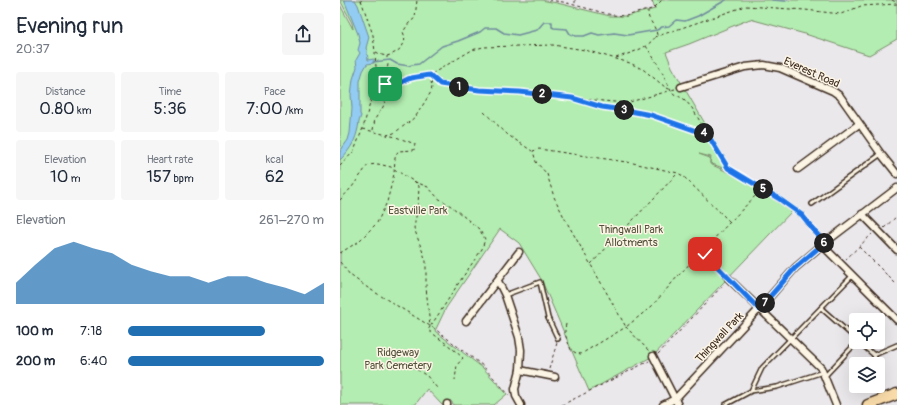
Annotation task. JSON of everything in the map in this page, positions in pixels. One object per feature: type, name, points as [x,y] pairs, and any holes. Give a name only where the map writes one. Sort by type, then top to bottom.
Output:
[{"type":"main road","points":[[871,404],[897,394]]},
{"type":"street","name":"Everest Road","points":[[682,87],[744,67],[764,65],[780,68],[833,91],[840,96],[897,174]]},
{"type":"street","points":[[798,169],[860,124]]},
{"type":"street","name":"Thingwall Park","points":[[663,405],[676,402],[795,268],[823,244],[897,188]]},
{"type":"street","points":[[862,214],[897,250]]},
{"type":"street","points":[[823,244],[897,320]]},
{"type":"street","points":[[466,321],[519,252]]},
{"type":"street","points":[[728,279],[821,368],[836,405]]},
{"type":"street","points":[[498,281],[505,295],[519,337],[521,350],[520,370],[515,389],[516,396],[522,405]]},
{"type":"street","points":[[654,357],[676,402]]},
{"type":"street","points":[[520,370],[555,377]]},
{"type":"lane","points":[[812,204],[881,154]]},
{"type":"lane","points":[[762,188],[802,215],[823,244]]},
{"type":"lane","points":[[705,254],[728,279]]},
{"type":"lane","points":[[751,391],[762,368],[852,275]]},
{"type":"lane","points":[[505,295],[540,282],[548,318],[558,339]]},
{"type":"lane","points":[[821,308],[849,334]]},
{"type":"lane","points":[[867,349],[874,355],[897,345]]},
{"type":"lane","points":[[725,405],[751,391],[777,387],[824,374],[849,349]]},
{"type":"path","points":[[340,166],[354,150],[363,128],[375,86],[376,52],[373,35],[361,0]]},
{"type":"path","points":[[376,52],[387,57],[404,46],[405,35],[403,32],[409,23],[415,18],[417,0]]},
{"type":"path","points":[[549,0],[563,2],[612,15],[626,16],[655,8],[662,0]]},
{"type":"path","points":[[575,0],[575,5]]},
{"type":"path","points":[[651,0],[655,8]]},
{"type":"path","points":[[892,0],[897,3]]},
{"type":"path","points":[[614,59],[646,46],[655,37],[746,6],[841,14],[861,6],[897,3]]},
{"type":"path","points":[[648,10],[649,18],[657,33],[655,37]]},
{"type":"path","points":[[375,86],[390,88],[409,79],[430,75],[472,50],[483,47],[553,44],[585,50],[630,63],[644,70],[664,87],[671,90]]},
{"type":"path","points":[[566,324],[565,334],[571,350],[581,354],[626,327],[652,306],[678,276],[762,188],[728,168],[692,108],[684,99],[674,94],[671,90],[659,66],[646,46]]},
{"type":"path","points":[[373,131],[375,118],[383,107],[385,101],[388,64]]},
{"type":"path","points":[[430,75],[440,84],[479,90],[520,92],[626,103],[682,87]]},
{"type":"path","points":[[387,135],[394,133],[416,116],[431,92],[432,87],[430,75]]},
{"type":"path","points":[[572,98],[602,107],[651,115],[708,135]]},
{"type":"path","points":[[484,112],[508,135],[533,151],[536,162],[547,174],[554,197],[562,214],[626,327],[654,357]]},
{"type":"path","points":[[340,253],[358,242],[377,223],[387,202],[395,158],[398,150],[414,150],[415,144],[363,128]]},
{"type":"path","points":[[533,151],[539,149],[633,163],[678,173],[683,176],[730,222]]},
{"type":"path","points":[[340,200],[352,187],[368,165],[378,164],[391,166],[419,186],[418,206],[414,228],[426,261],[426,287],[430,327],[428,330],[463,358],[457,365],[455,380]]},
{"type":"path","points":[[591,264],[678,173]]},
{"type":"path","points":[[413,181],[428,187],[438,198],[479,229],[485,239],[482,249],[430,327]]},
{"type":"path","points":[[841,264],[858,247],[897,217]]},
{"type":"path","points":[[858,247],[897,285]]},
{"type":"path","points":[[340,262],[350,275],[368,288],[435,329],[483,366],[510,396],[516,396]]},
{"type":"path","points":[[562,405],[654,357],[728,279]]},
{"type":"path","points":[[547,375],[558,339]]},
{"type":"path","points":[[407,363],[427,376],[437,388]]},
{"type":"green space","points":[[340,0],[541,0],[610,16],[626,16],[655,9],[652,0],[897,0],[897,39],[869,55],[805,34],[750,19],[666,52],[672,67],[731,168],[730,171],[710,164],[741,178],[792,211],[653,356],[589,391],[541,279],[519,243],[500,229],[446,308],[435,331],[483,368],[507,394],[494,405],[454,405],[450,400],[445,405],[442,405],[427,389],[415,405],[340,405],[340,5],[353,29],[352,23]]},
{"type":"water","points":[[344,0],[355,0],[358,5],[369,37],[366,48],[368,60],[374,59],[374,63],[367,64],[363,71],[360,81],[361,116],[358,130],[348,151],[340,160],[340,152],[348,140],[350,133],[353,79],[357,67],[356,60],[360,53],[358,50],[360,43],[358,34]]},
{"type":"waterway","points":[[373,62],[390,60],[397,64],[409,66],[419,64],[442,46],[480,32],[485,28],[496,28],[504,33],[518,35],[537,30],[544,22],[552,22],[552,27],[567,29],[570,34],[576,36],[584,36],[592,33],[599,35],[614,33],[628,35],[657,30],[662,27],[669,26],[676,20],[685,21],[698,16],[726,0]]},
{"type":"waterway","points":[[772,0],[788,0]]},
{"type":"route","points":[[385,84],[385,88],[390,88],[409,79],[430,75],[440,84],[479,90],[499,90],[572,98],[602,107],[651,115],[681,125],[708,135],[728,168],[778,198],[802,215],[824,243],[795,268],[759,309],[705,254]]},
{"type":"park label","name":"Eastville Park","points":[[418,210]]},
{"type":"park label","name":"Thingwall Park Allotments","points":[[631,235]]},
{"type":"park label","name":"Ridgeway Park Cemetery","points":[[398,358]]}]
